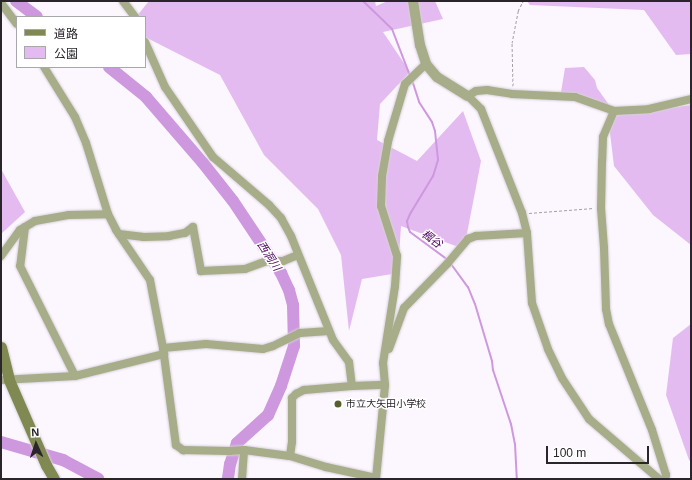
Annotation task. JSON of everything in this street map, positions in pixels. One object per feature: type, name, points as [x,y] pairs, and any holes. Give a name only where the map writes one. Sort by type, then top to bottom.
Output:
[{"type":"main road","points":[[1,347],[5,380],[54,479]]},
{"type":"street","points":[[123,1],[134,16]]},
{"type":"street","points":[[413,1],[420,45],[426,64],[437,77],[468,96],[481,109],[522,214],[527,234],[532,302],[548,349],[562,378],[589,419],[659,479]]},
{"type":"street","points":[[1,3],[16,23]]},
{"type":"street","points":[[146,44],[165,87],[213,157],[269,205],[281,218],[291,236],[333,340],[349,362],[352,386]]},
{"type":"street","points":[[45,68],[74,117],[86,143],[108,214],[118,234],[150,280],[164,351],[176,445],[183,450],[243,450],[290,456],[326,467],[376,478],[385,385],[383,363],[395,286],[397,256],[381,206],[382,176],[388,141],[405,84],[426,64]]},
{"type":"street","points":[[468,96],[476,90],[487,90],[512,94],[575,97],[614,111],[649,109],[691,99]]},
{"type":"street","points":[[614,111],[603,137],[601,208],[606,308],[609,324],[652,430],[665,479]]},
{"type":"street","points":[[1,256],[20,230],[35,221],[69,215],[108,214]]},
{"type":"street","points":[[25,227],[20,266],[75,376]]},
{"type":"street","points":[[118,234],[144,237],[169,236],[185,233],[193,227],[201,271],[245,269],[267,261],[283,261],[298,255]]},
{"type":"street","points":[[383,363],[404,308],[447,264],[468,239],[476,236],[527,234]]},
{"type":"street","points":[[5,380],[75,376],[164,351],[206,344],[263,349],[273,346],[300,333],[329,331]]},
{"type":"street","points":[[290,456],[292,442],[292,398],[296,394],[304,390],[385,385]]},
{"type":"street","points":[[242,479],[243,450]]},
{"type":"path","points":[[512,94],[512,43],[518,11],[523,1]]},
{"type":"path","points":[[522,214],[601,208]]},
{"type":"green space","points":[[149,1],[375,1],[376,6],[388,1],[435,1],[443,19],[383,32],[410,72],[380,104],[377,140],[417,161],[463,111],[481,161],[464,249],[401,226],[398,273],[362,279],[349,331],[341,255],[318,209],[264,155],[220,75],[146,38],[146,16],[137,16]]},
{"type":"green space","points":[[527,1],[691,1],[691,54],[676,55],[644,10],[530,5]]},
{"type":"green space","points":[[584,67],[595,80],[597,88],[612,109],[575,99],[560,98],[565,68]]},
{"type":"green space","points":[[691,105],[691,245],[653,215],[614,166],[607,109],[628,114]]},
{"type":"green space","points":[[1,169],[25,212],[1,234]]},
{"type":"green space","points":[[691,324],[691,462],[666,395],[673,338]]},
{"type":"waterway","name":"西洞川","points":[[16,1],[36,16]]},
{"type":"waterway","name":"楓谷","points":[[363,1],[392,29],[410,76]]},
{"type":"waterway","name":"西洞川","points":[[110,68],[146,97],[203,163],[233,201],[281,273],[289,290],[293,305],[294,346],[281,386],[268,415],[237,443],[230,464],[228,479]]},
{"type":"waterway","name":"楓谷","points":[[412,80],[419,102],[432,122],[435,131],[438,160],[433,176],[410,214],[407,221],[408,227],[410,232],[448,260]]},
{"type":"waterway","name":"楓谷","points":[[451,264],[468,287],[475,304],[492,361],[493,370],[511,424],[515,444],[517,479]]},
{"type":"waterway","points":[[1,442],[63,460],[98,479]]},
{"type":"place","name":"市立大矢田小学校","points":[[338,404]]}]
